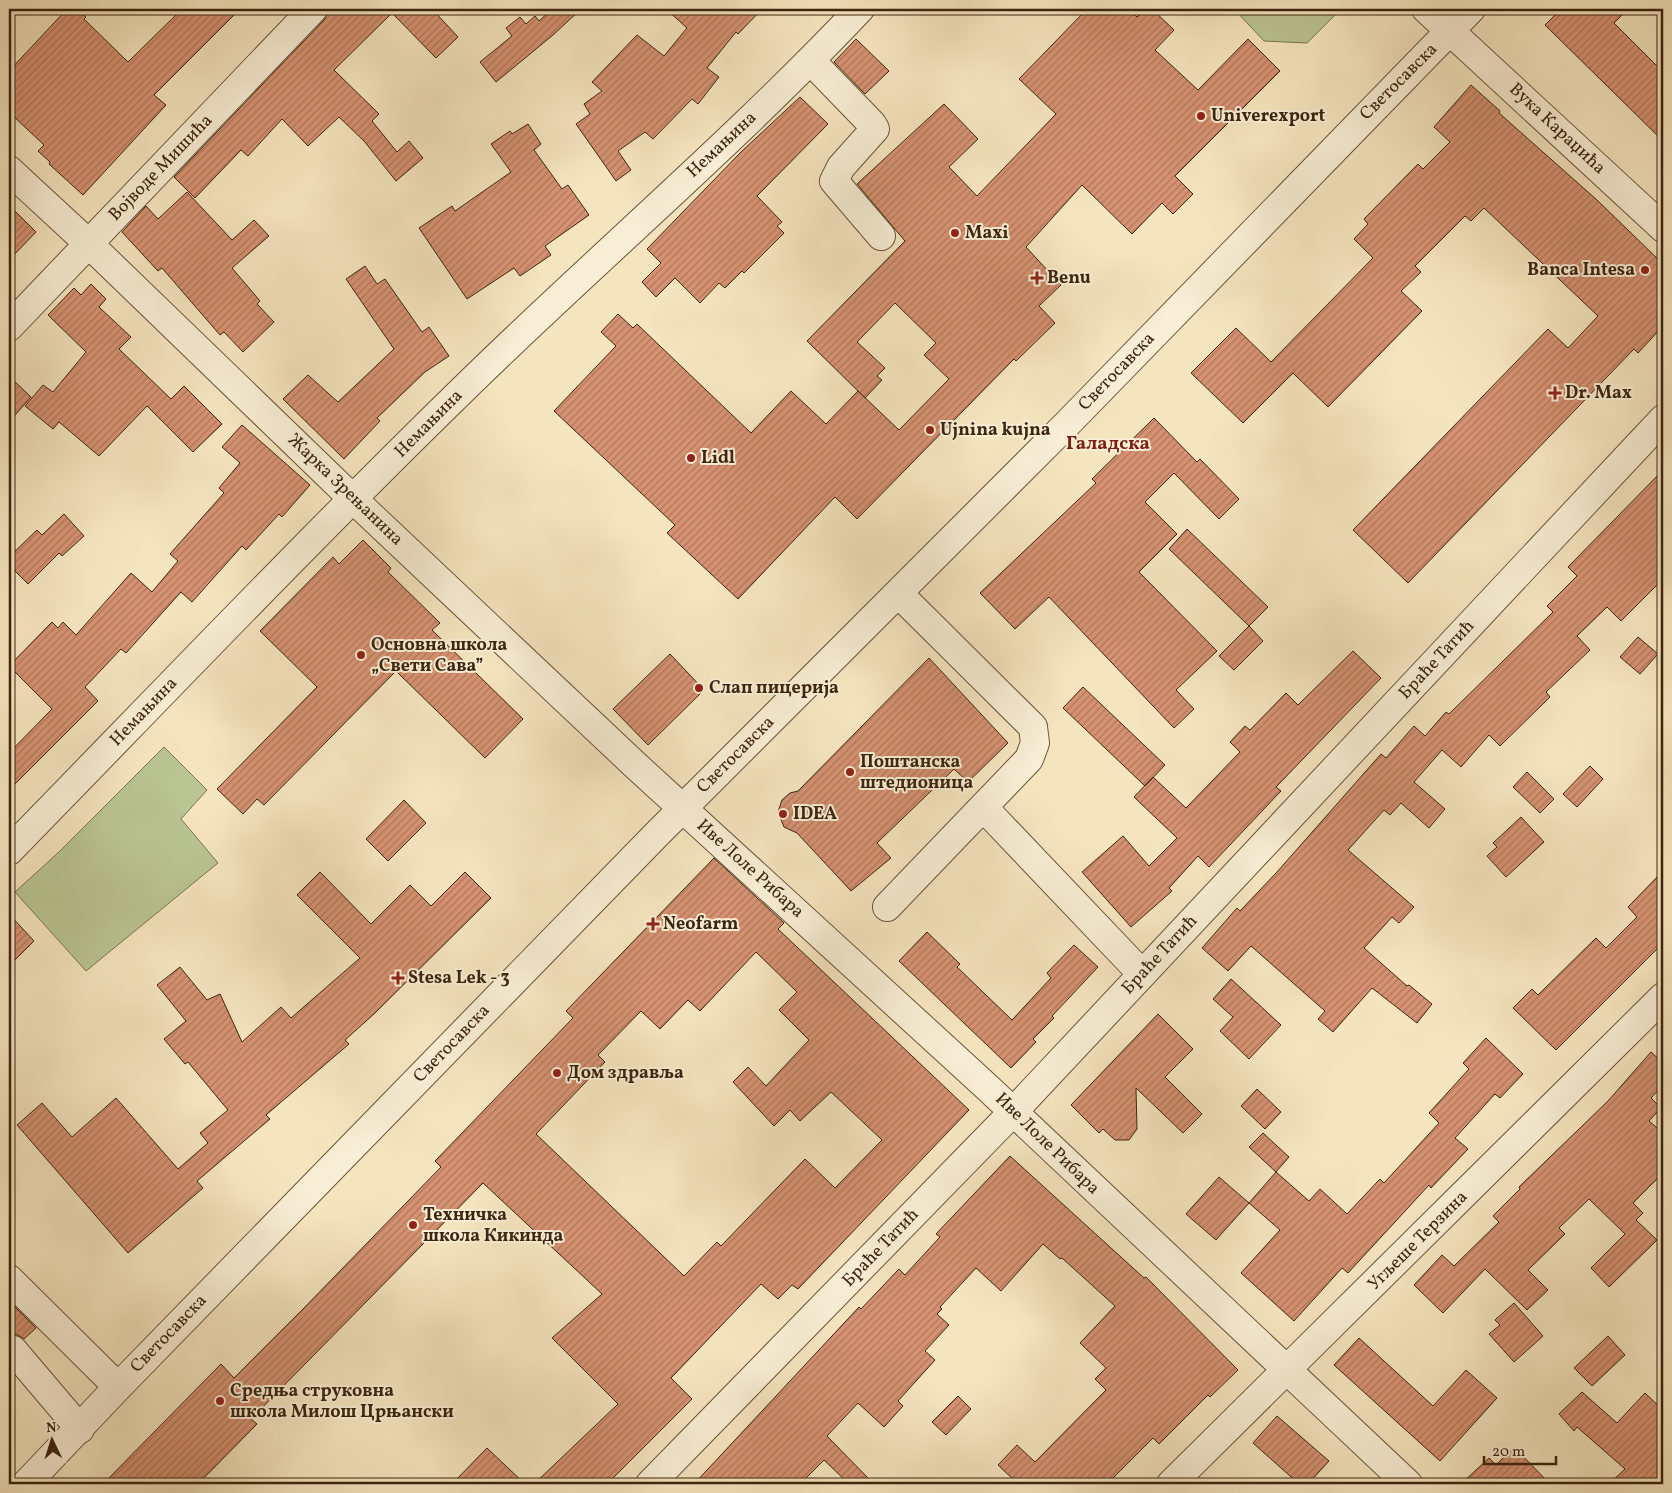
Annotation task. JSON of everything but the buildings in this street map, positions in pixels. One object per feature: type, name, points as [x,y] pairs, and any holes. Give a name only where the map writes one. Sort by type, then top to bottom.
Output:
[{"type":"street","name":"Војводе Мишића","points":[[9,327],[313,9]]},
{"type":"street","name":"Немањина","points":[[9,851],[353,499],[482,371],[811,60],[860,9]]},
{"type":"street","name":"Вука Караџића","points":[[1426,9],[1663,228]]},
{"type":"street","name":"Светосавска","points":[[26,1484],[118,1387],[682,809],[1072,418],[1470,9]]},
{"type":"street","points":[[811,60],[875,129],[841,167],[834,181],[881,236]]},
{"type":"street","name":"Жарка Зрењанина","points":[[9,170],[89,244],[353,499],[682,809]]},
{"type":"street","name":"Браће Татић","points":[[650,1484],[1013,1112],[1663,419]]},
{"type":"street","points":[[887,907],[1030,759],[1035,743],[1033,727],[898,593]]},
{"type":"street","points":[[984,808],[1142,974]]},
{"type":"street","name":"Иве Лоле Рибара","points":[[682,809],[1013,1112],[1408,1484]]},
{"type":"street","name":"Угљеше Терзина","points":[[1171,1484],[1663,997]]},
{"type":"street","points":[[9,1279],[118,1387]]},
{"type":"street","points":[[13,1350],[80,1428]]},
{"type":"green space","points":[[1234,9],[1341,9],[1307,43],[1264,41]]},
{"type":"green space","points":[[164,747],[207,790],[181,819],[218,863],[86,971],[15,892],[59,852]]},
{"type":"place","name":"Univerexport","points":[[1201,116]]},
{"type":"place","name":"Maxi","points":[[955,233]]},
{"type":"place","name":"Banca Intesa","points":[[1645,270]]},
{"type":"place","name":"Benu","points":[[1037,278]]},
{"type":"place","name":"Dr. Max","points":[[1555,393]]},
{"type":"place","name":"Ujnina kujna","points":[[930,430]]},
{"type":"place","name":"Lidl","points":[[691,458]]},
{"type":"place","name":"Основна школа „Свети Сава”","points":[[361,655]]},
{"type":"place","name":"Слап пицерија","points":[[699,688]]},
{"type":"place","name":"Поштанска штедионица","points":[[850,772]]},
{"type":"place","name":"IDEA","points":[[783,814]]},
{"type":"place","name":"Neofarm","points":[[653,924]]},
{"type":"place","name":"Stesa Lek - 3","points":[[398,978]]},
{"type":"place","name":"Дом здравља","points":[[557,1073]]},
{"type":"place","name":"Техничка школа Кикинда","points":[[413,1225]]},
{"type":"place","name":"Средња струковна школа Милош Црњански","points":[[220,1401]]},
{"type":"district","name":"Галадска","points":[[1108,444]]}]
